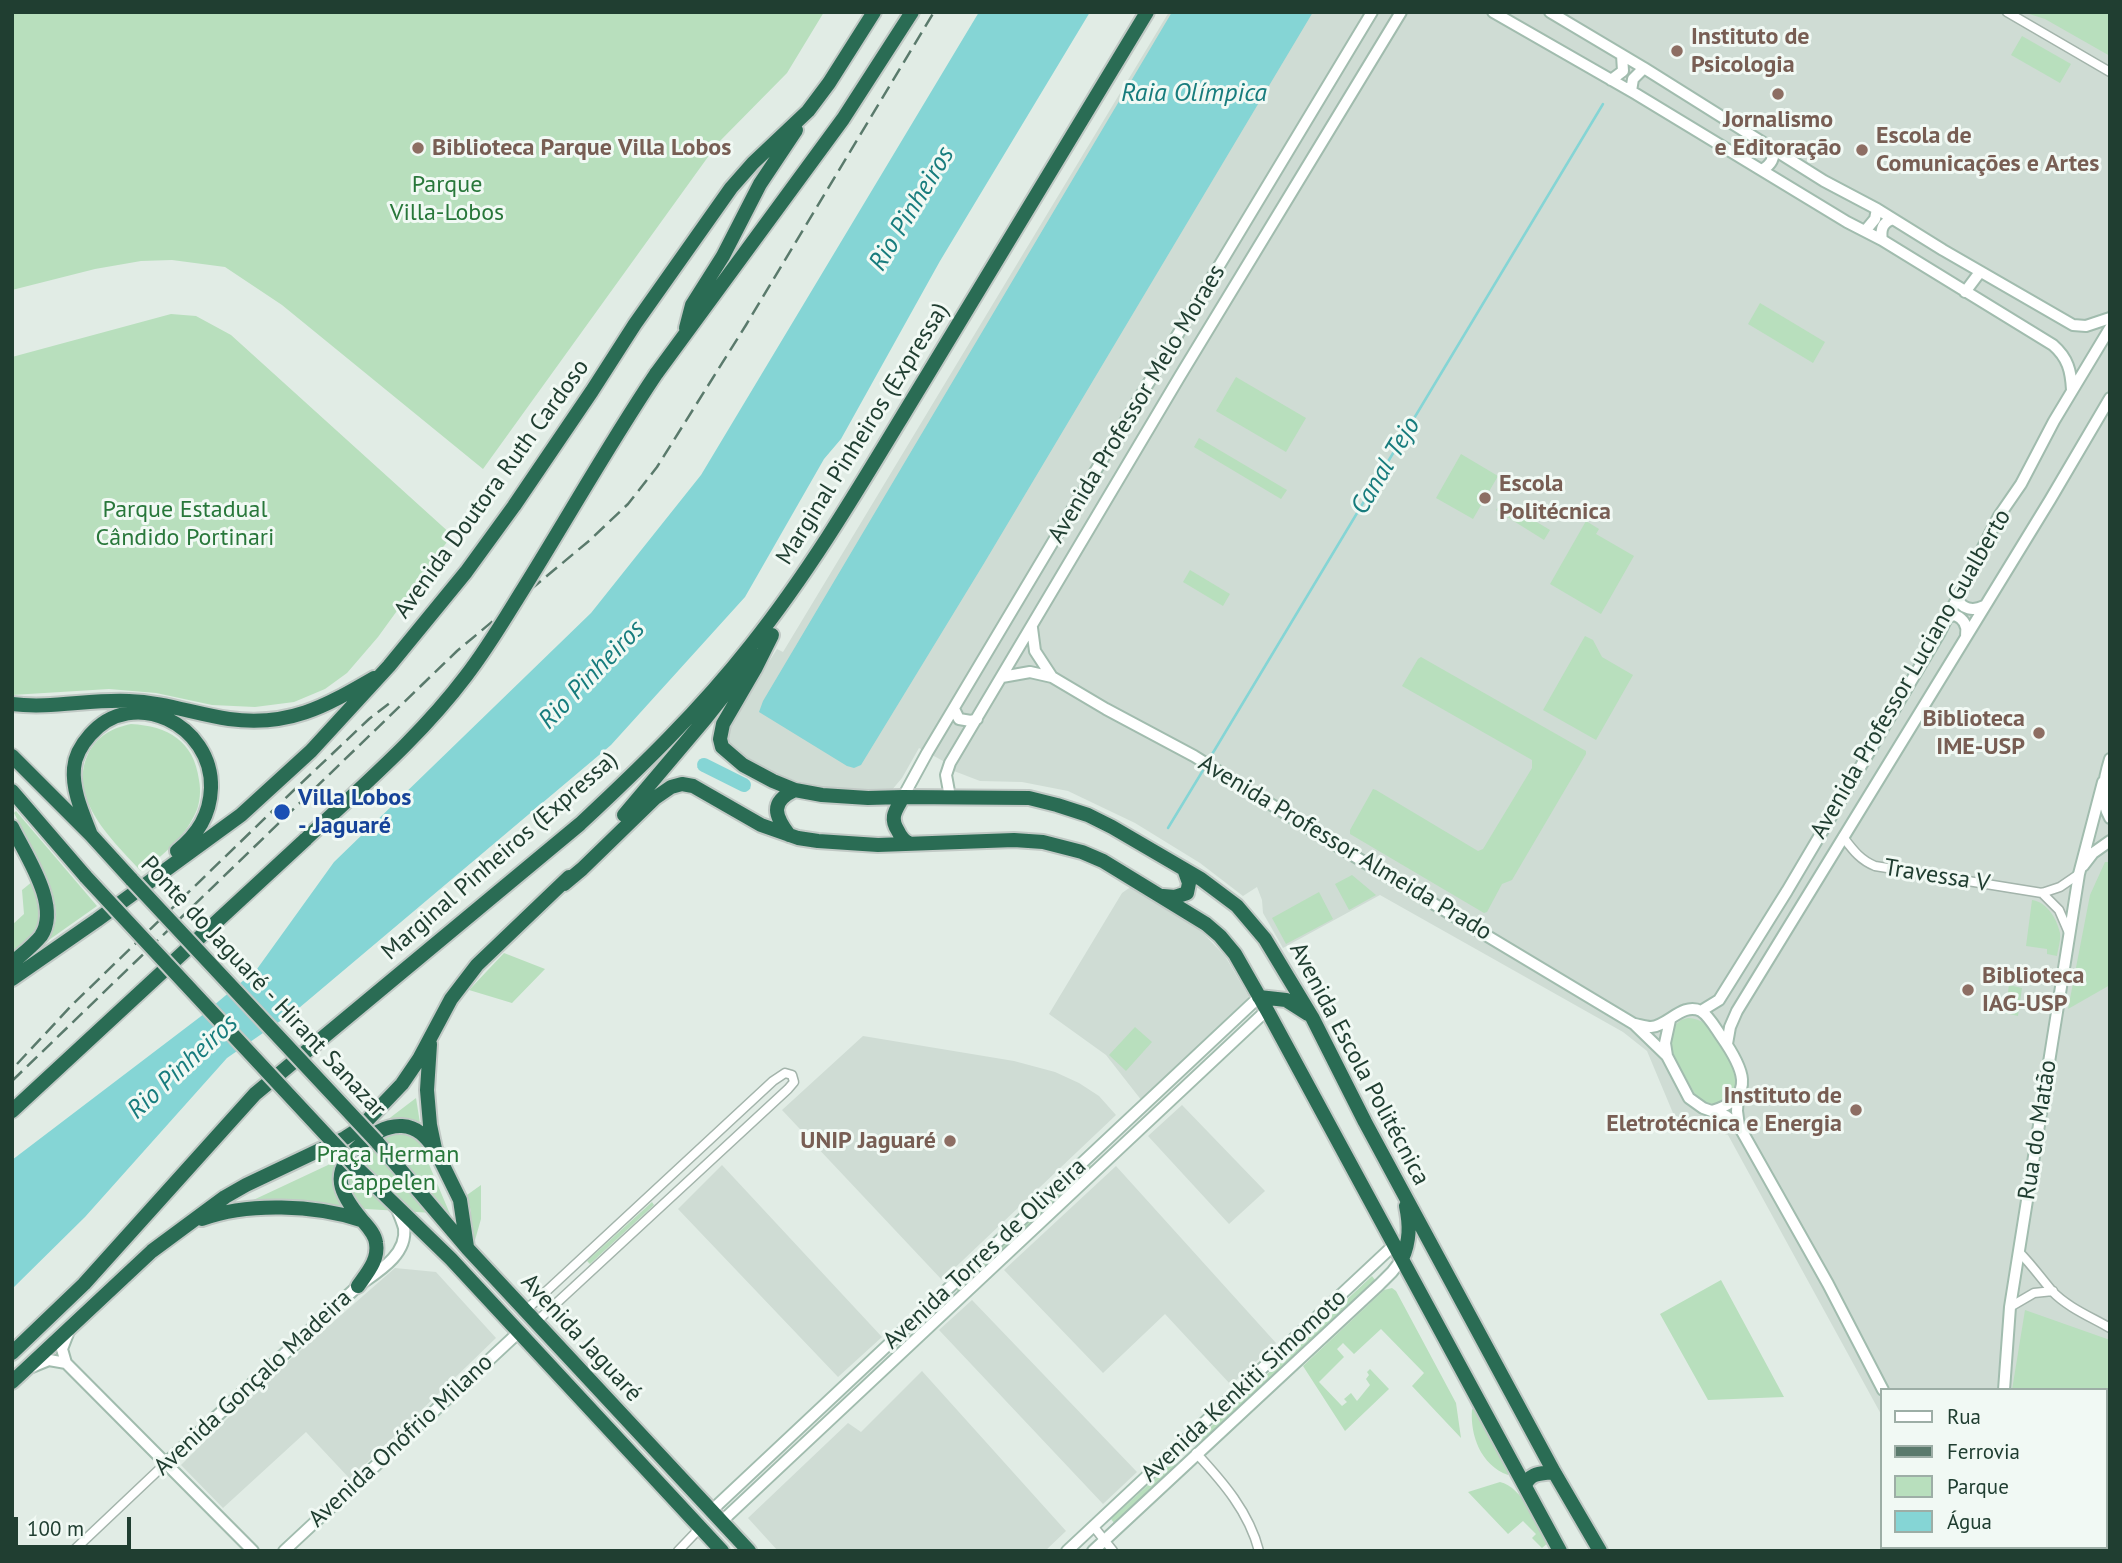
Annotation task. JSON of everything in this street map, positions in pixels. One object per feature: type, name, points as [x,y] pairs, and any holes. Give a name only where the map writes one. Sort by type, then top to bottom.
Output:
[{"type":"highway","name":"Avenida Doutora Ruth Cardoso","points":[[12,979],[217,833],[264,794],[320,741],[382,674],[466,572],[506,517],[730,187],[808,111],[874,12]]},
{"type":"highway","points":[[12,1111],[407,744],[466,677],[656,374],[843,119],[912,12]]},
{"type":"highway","name":"Marginal Pinheiros (Expressa)","points":[[12,1353],[84,1284],[255,1094],[331,1028],[526,870],[611,796],[711,693],[803,576],[900,421],[1147,12]]},
{"type":"highway","points":[[686,332],[686,322],[692,305],[723,256],[760,184],[808,111]]},
{"type":"highway","points":[[564,884],[706,718],[772,635],[803,576]]},
{"type":"highway","name":"Avenida Escola Politécnica","points":[[772,635],[723,724],[720,739],[722,747],[743,765],[795,790],[847,798],[1029,798],[1057,805],[1100,821],[1184,869],[1237,906],[1284,968],[1312,1017],[1365,1122],[1554,1472],[1600,1551]]},
{"type":"highway","points":[[12,704],[38,706],[131,701],[160,704],[228,719],[273,720],[322,707],[382,674]]},
{"type":"highway","points":[[91,835],[74,781],[74,764],[84,741],[106,720],[130,713],[160,716],[184,727],[199,743],[208,763],[212,776],[211,802],[205,820],[194,836],[164,862],[153,878]]},
{"type":"highway","name":"Ponte do Jaguaré - Hirant Sanazar","points":[[12,756],[91,835],[381,1147]]},
{"type":"highway","points":[[12,1382],[152,1251],[246,1185],[359,1129],[402,1084],[430,1041],[451,999],[471,972],[654,798],[676,785],[693,786],[761,825],[789,835],[842,844],[1014,840],[1043,842],[1082,852],[1103,861],[1162,896],[1220,936],[1235,954],[1267,1010],[1560,1551]]},
{"type":"highway","points":[[789,835],[779,820],[776,808],[783,796],[795,790]]},
{"type":"highway","name":"Avenida Jaguaré","points":[[12,791],[86,877],[365,1177],[451,1259],[722,1551]]},
{"type":"highway","points":[[903,797],[892,820],[903,841],[910,844]]},
{"type":"highway","points":[[12,827],[43,891],[48,908],[47,922],[40,938],[12,963]]},
{"type":"highway","points":[[1162,896],[1175,897],[1187,893],[1189,883],[1184,869]]},
{"type":"highway","points":[[1259,997],[1286,1000],[1312,1017]]},
{"type":"highway","points":[[430,1041],[428,1106],[435,1149]]},
{"type":"highway","points":[[358,1286],[372,1265],[376,1240],[345,1198],[340,1180],[344,1166],[356,1149],[387,1127],[419,1130],[435,1149],[460,1200],[468,1249]]},
{"type":"highway","name":"Avenida Jaguaré","points":[[381,1147],[468,1249],[749,1551]]},
{"type":"highway","points":[[1402,1190],[1409,1229],[1402,1259]]},
{"type":"highway","points":[[191,1223],[228,1211],[245,1209],[320,1210],[362,1220]]},
{"type":"highway","points":[[1525,1486],[1533,1474],[1554,1472]]},
{"type":"street","name":"Avenida Professor Melo Moraes","points":[[950,797],[947,769],[1180,376],[1401,12]]},
{"type":"street","points":[[1550,12],[1836,188],[1877,208],[1980,272],[2073,325],[2086,326],[2110,318]]},
{"type":"street","points":[[2007,12],[2110,72]]},
{"type":"street","points":[[1495,13],[1882,240],[2053,345],[2070,369],[2071,390]]},
{"type":"street","name":"Avenida Professor Melo Moraes","points":[[903,797],[1370,16]]},
{"type":"street","points":[[1370,16],[1368,26],[1374,34],[1388,32]]},
{"type":"street","points":[[1611,80],[1623,71],[1622,55]]},
{"type":"street","points":[[1631,91],[1633,79],[1644,68]]},
{"type":"street","points":[[1762,170],[1773,159],[1773,148]]},
{"type":"street","points":[[1780,181],[1781,168],[1791,160]]},
{"type":"street","points":[[1865,231],[1875,219],[1877,208]]},
{"type":"street","points":[[1882,240],[1881,229],[1884,224],[1894,219]]},
{"type":"street","points":[[1965,292],[1980,272]]},
{"type":"street","name":"Avenida Professor Luciano Gualberto","points":[[1701,1011],[1719,1000],[1787,891],[1948,617],[1999,516],[2021,484],[2071,390],[2110,328]]},
{"type":"street","points":[[1165,359],[1179,363],[1180,376]]},
{"type":"street","name":"Avenida Professor Luciano Gualberto","points":[[1727,1044],[1737,1011],[2110,398]]},
{"type":"street","points":[[1958,598],[1959,602],[1973,610],[1984,606]]},
{"type":"street","points":[[1948,617],[1955,615],[1962,619],[1966,635]]},
{"type":"street","name":"Avenida Professor Almeida Prado","points":[[1032,628],[1035,651],[1052,677]]},
{"type":"street","name":"Avenida Professor Almeida Prado","points":[[1002,677],[1030,672],[1052,677],[1194,756],[1334,844],[1634,1024],[1667,1056]]},
{"type":"street","points":[[954,709],[959,719],[977,719]]},
{"type":"street","name":"Rua do Matão","points":[[2004,1388],[2010,1307],[2079,873],[2110,759]]},
{"type":"street","points":[[2103,782],[2105,808],[2110,818]]},
{"type":"street","name":"Travessa V","points":[[1843,837],[1857,855],[1875,866],[2042,893]]},
{"type":"street","points":[[2069,933],[2059,910],[2042,893],[2060,887],[2079,873],[2092,853],[2110,842]]},
{"type":"street","name":"Avenida Torres de Oliveira","points":[[716,1516],[846,1384],[1259,997]]},
{"type":"street","name":"Avenida Torres de Oliveira","points":[[716,1516],[856,1395],[1267,1010]]},
{"type":"street","points":[[1634,1024],[1650,1027],[1670,1020],[1682,1011],[1701,1011],[1727,1044],[1743,1075],[1738,1097],[1739,1126]]},
{"type":"street","points":[[1670,1020],[1665,1044],[1667,1056],[1689,1098],[1703,1108],[1726,1116],[1739,1126],[1828,1284],[1882,1388]]},
{"type":"street","points":[[1181,1069],[1192,1080]]},
{"type":"street","points":[[525,1311],[773,1081],[785,1073],[792,1075],[793,1084],[536,1322]]},
{"type":"street","points":[[1712,1111],[1726,1107],[1738,1097]]},
{"type":"street","points":[[709,1140],[720,1151]]},
{"type":"street","points":[[657,1188],[668,1200]]},
{"type":"street","name":"Avenida Gonçalo Madeira","points":[[73,1551],[358,1286],[383,1268],[401,1246],[404,1236],[404,1227],[396,1205]]},
{"type":"street","name":"Avenida Kenkiti Simomoto","points":[[1068,1551],[1394,1245]]},
{"type":"street","points":[[2019,1252],[2053,1291],[2075,1308],[2110,1328]]},
{"type":"street","name":"Avenida Kenkiti Simomoto","points":[[1093,1551],[1392,1272],[1402,1259]]},
{"type":"street","points":[[575,1265],[586,1276]]},
{"type":"street","points":[[2010,1307],[2034,1293],[2053,1291]]},
{"type":"street","points":[[942,1294],[952,1305]]},
{"type":"street","points":[[70,1328],[63,1345],[66,1363],[253,1551]]},
{"type":"street","name":"Avenida Onófrio Milano","points":[[284,1551],[519,1332]]},
{"type":"street","points":[[894,1339],[905,1350]]},
{"type":"street","points":[[25,1370],[49,1360],[66,1363]]},
{"type":"street","points":[[846,1384],[856,1395]]},
{"type":"street","points":[[1244,1386],[1256,1399]]},
{"type":"street","points":[[1196,1453],[1221,1480],[1241,1509],[1259,1551]]},
{"type":"street","points":[[1094,1527],[1112,1551]]},
{"type":"street","points":[[678,1551],[700,1528]]},
{"type":"shaded area","points":[[1169,12],[2110,12],[2110,1506],[2108,1388],[1881,1388],[1881,1414],[1728,1135],[1678,1125],[1647,1051],[1623,1032],[1380,895],[1283,948],[1263,913],[1257,887],[1243,896],[1200,863],[1135,823],[1068,791],[1022,782],[980,781],[954,771],[961,755],[952,750],[945,762],[919,748],[902,778],[891,791],[816,787],[778,775],[730,748],[725,730],[777,649],[783,652]]},
{"type":"shaded area","points":[[1132,886],[1201,931],[1225,956],[1249,997],[1142,1101],[1106,1055],[1049,1014],[1122,893]]},
{"type":"shaded area","name":"UNIP Jaguaré","points":[[863,1036],[1014,1061],[1055,1072],[1099,1096],[1116,1115],[942,1280],[782,1110]]},
{"type":"shaded area","points":[[1182,1105],[1265,1191],[1229,1224],[1148,1136]]},
{"type":"shaded area","points":[[722,1165],[882,1337],[838,1377],[678,1209]]},
{"type":"shaded area","points":[[1116,1166],[1276,1343],[1231,1385],[1165,1314],[1103,1373],[1004,1270]]},
{"type":"shaded area","points":[[395,1268],[436,1272],[496,1338],[350,1479],[306,1432],[223,1508],[181,1465],[261,1385]]},
{"type":"shaded area","points":[[972,1300],[1137,1472],[1103,1504],[939,1330]]},
{"type":"shaded area","points":[[922,1371],[1066,1531],[1045,1551],[778,1551],[748,1518],[848,1423],[861,1432]]},
{"type":"green space","name":"Parque Villa-Lobos","points":[[12,12],[824,12],[787,73],[718,143],[483,469],[282,305],[225,267],[172,260],[141,261],[95,269],[12,290]]},
{"type":"green space","points":[[2023,12],[2110,12],[2110,56],[2045,19]]},
{"type":"green space","points":[[2022,36],[2071,64],[2060,83],[2011,55]]},
{"type":"green space","points":[[1760,303],[1825,342],[1813,363],[1748,324]]},
{"type":"green space","name":"Parque Estadual Cândido Portinari","points":[[171,314],[196,316],[231,335],[452,535],[378,637],[347,673],[325,689],[294,702],[255,707],[212,705],[156,693],[109,689],[12,695],[12,357]]},
{"type":"green space","points":[[1236,377],[1306,418],[1286,452],[1216,411]]},
{"type":"green space","points":[[1199,438],[1287,490],[1281,499],[1194,447]]},
{"type":"green space","points":[[1461,454],[1498,476],[1473,519],[1436,498]]},
{"type":"green space","points":[[1502,501],[1550,530],[1544,540],[1496,510]]},
{"type":"green space","points":[[1586,521],[1599,529],[1596,534],[1634,556],[1601,614],[1550,584]]},
{"type":"green space","points":[[1190,570],[1230,594],[1223,606],[1183,582]]},
{"type":"green space","points":[[1585,636],[1593,640],[1602,657],[1633,675],[1596,740],[1543,710]]},
{"type":"green space","points":[[1421,657],[1586,751],[1512,880],[1502,884],[1484,913],[1350,834],[1373,789],[1478,851],[1483,849],[1532,768],[1532,760],[1402,686]]},
{"type":"green space","points":[[131,724],[157,728],[177,738],[191,755],[200,788],[197,808],[186,830],[165,852],[141,871],[96,818],[84,787],[83,771],[88,754],[96,742],[106,734]]},
{"type":"green space","points":[[16,811],[97,906],[46,942],[56,920],[54,901],[39,862],[14,813]]},
{"type":"green space","points":[[2105,862],[2110,862],[2110,985],[2068,1009],[2090,895]]},
{"type":"green space","points":[[1352,875],[1376,895],[1349,910],[1335,884]]},
{"type":"green space","points":[[33,881],[41,904],[39,922],[35,931],[12,955],[12,925],[24,914],[22,890]]},
{"type":"green space","points":[[1319,892],[1333,919],[1286,944],[1272,918]]},
{"type":"green space","points":[[2032,900],[2047,908],[2059,928],[2057,956],[2047,954],[2047,949],[2026,946]]},
{"type":"green space","points":[[504,953],[545,969],[512,1003],[469,990]]},
{"type":"green space","points":[[2009,985],[2022,988],[2018,1016],[2005,1013]]},
{"type":"green space","points":[[1688,1018],[1706,1024],[1724,1048],[1737,1075],[1738,1084],[1734,1096],[1717,1105],[1704,1102],[1696,1096],[1670,1049],[1672,1028]]},
{"type":"green space","points":[[1135,1027],[1152,1042],[1126,1071],[1109,1055]]},
{"type":"green space","name":"Praça Herman Cappelen","points":[[416,1098],[425,1155],[450,1214],[249,1202],[328,1165]]},
{"type":"green space","points":[[1089,1164],[1092,1167],[958,1292],[956,1289]]},
{"type":"green space","points":[[481,1185],[481,1219],[475,1240],[471,1237],[471,1212],[467,1195]]},
{"type":"green space","points":[[652,1202],[654,1205],[590,1264],[587,1261]]},
{"type":"green space","points":[[1372,1276],[1375,1280],[1202,1441],[1199,1438]]},
{"type":"green space","points":[[1721,1280],[1784,1397],[1708,1400],[1660,1314]]},
{"type":"green space","points":[[1392,1288],[1456,1403],[1461,1438],[1412,1386],[1424,1373],[1381,1329],[1354,1354],[1343,1343],[1337,1349],[1344,1357],[1319,1382],[1342,1406],[1347,1402],[1344,1399],[1351,1393],[1357,1401],[1370,1385],[1366,1379],[1370,1369],[1389,1389],[1345,1431],[1303,1366],[1384,1290]]},
{"type":"green space","points":[[2025,1310],[2110,1340],[2110,1499],[2108,1388],[2012,1388]]},
{"type":"green space","points":[[1472,1409],[1510,1471],[1508,1475],[1491,1464],[1479,1448],[1473,1429]]},
{"type":"green space","points":[[1173,1462],[1176,1465],[1114,1523],[1111,1519]]},
{"type":"green space","points":[[1500,1482],[1515,1491],[1529,1507],[1549,1542],[1542,1548],[1532,1538],[1536,1534],[1523,1521],[1508,1534],[1468,1492]]},
{"type":"water","name":"Rio Pinheiros","points":[[979,12],[1090,12],[940,261],[841,439],[824,459],[745,597],[611,745],[299,1008],[227,1058],[85,1217],[12,1289],[12,1160],[200,1017],[257,969],[334,862],[591,613],[701,475]]},
{"type":"water","name":"Raia Olímpica","points":[[1172,12],[1313,12],[861,765],[854,768],[847,766],[759,712],[763,701]]},
{"type":"waterway","name":"Canal Tejo","points":[[1208,761],[1603,104]]},
{"type":"waterway","points":[[704,765],[744,785]]},
{"type":"waterway","name":"Canal Tejo","points":[[1168,828],[1205,767]]},
{"type":"railway","points":[[12,1081],[457,651],[590,540],[628,504],[657,467],[746,325],[934,12]]},
{"type":"railway","points":[[17,1064],[72,1005],[293,791],[369,719],[391,702]]},
{"type":"place","name":"Instituto de Psicologia","points":[[1677,51]]},
{"type":"place","name":"Jornalismo e Editoração","points":[[1778,94]]},
{"type":"place","name":"Biblioteca Parque Villa Lobos","points":[[418,148]]},
{"type":"place","name":"Escola de Comunicações e Artes","points":[[1862,150]]},
{"type":"place","name":"Escola Politécnica","points":[[1485,498]]},
{"type":"place","name":"Biblioteca IME-USP","points":[[2039,733]]},
{"type":"place","name":"Villa Lobos - Jaguaré","points":[[282,812]]},
{"type":"place","name":"Biblioteca IAG-USP","points":[[1968,990]]},
{"type":"place","name":"Instituto de Eletrotécnica e Energia","points":[[1856,1110]]},
{"type":"place","name":"UNIP Jaguaré","points":[[950,1141]]}]
